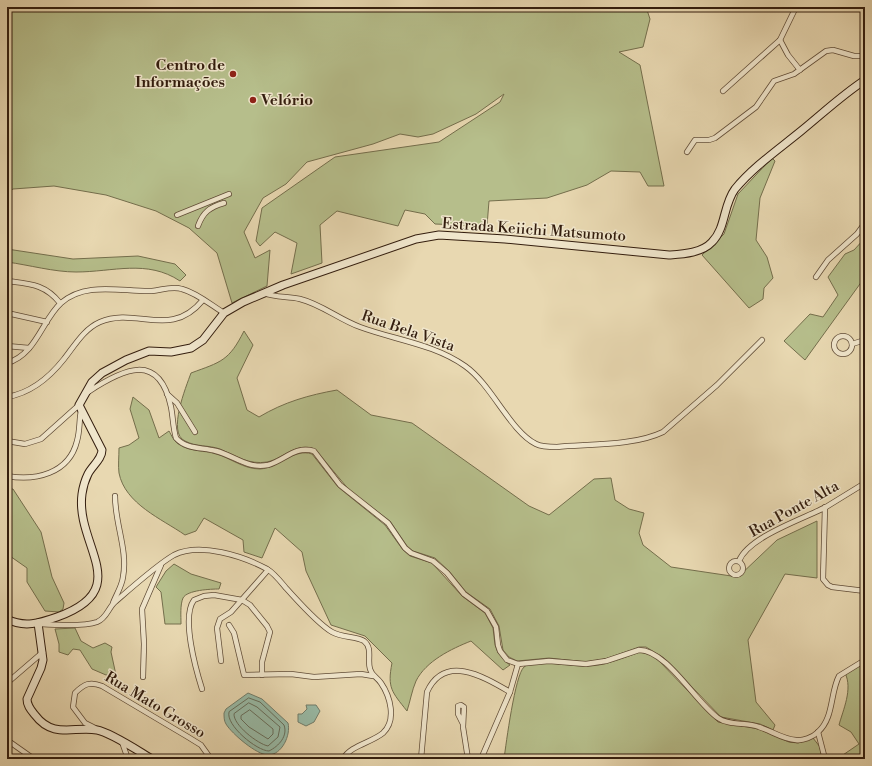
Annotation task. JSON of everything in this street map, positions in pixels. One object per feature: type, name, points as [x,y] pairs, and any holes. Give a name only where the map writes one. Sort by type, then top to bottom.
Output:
[{"type":"main road","name":"Estrada Keiichi Matsumoto","points":[[80,408],[84,395],[92,382],[102,373],[140,353],[149,351],[171,352],[191,348],[203,340],[224,313],[243,302],[390,247],[429,236],[504,239],[669,255],[683,254],[706,247],[717,236],[730,197],[746,177],[831,105],[865,80]]},
{"type":"main road","points":[[7,619],[19,624],[38,623],[70,612],[92,595],[100,575],[84,522],[82,495],[88,474],[100,456],[102,450],[80,408]]},
{"type":"main road","points":[[38,623],[42,652],[41,668],[27,699],[30,709],[41,723],[58,730],[98,730]]},
{"type":"main road","name":"Rua Mato Grosso","points":[[98,730],[152,759]]},
{"type":"street","points":[[723,91],[780,40],[796,7]]},
{"type":"street","points":[[780,40],[788,55],[800,70]]},
{"type":"street","points":[[688,152],[695,140],[709,140],[715,138],[756,107],[774,81],[789,76],[800,70],[826,51],[834,50],[854,56],[863,53],[865,62]]},
{"type":"street","points":[[177,215],[229,194]]},
{"type":"street","points":[[198,226],[201,218],[208,209],[224,203]]},
{"type":"street","points":[[816,278],[828,260],[857,234],[865,223]]},
{"type":"street","points":[[7,281],[38,286],[46,289],[60,303]]},
{"type":"street","points":[[7,363],[16,359],[29,348],[60,303],[80,292],[106,289],[152,291],[172,288],[190,292],[224,313]]},
{"type":"street","name":"Rua Bela Vista","points":[[264,293],[305,301],[361,328],[423,346],[453,358],[465,366],[485,385],[527,438],[536,444],[545,447],[557,448],[644,439],[663,432],[717,385],[762,340]]},
{"type":"street","points":[[7,397],[17,395],[41,383],[54,370],[80,338],[98,323],[113,318],[159,321],[170,320],[190,313],[204,300]]},
{"type":"street","points":[[7,314],[47,322]]},
{"type":"street","points":[[842,336],[848,338],[852,344],[849,352],[843,354],[837,352],[834,345],[836,339],[842,336]]},
{"type":"street","points":[[852,344],[865,340]]},
{"type":"street","points":[[7,346],[29,348]]},
{"type":"street","points":[[84,395],[112,376],[136,369],[149,371],[155,375],[167,394],[171,407],[176,438],[184,444],[217,451],[244,463],[260,466],[277,461],[294,452],[308,449],[314,451],[340,485],[388,524],[405,548],[411,553],[434,561],[447,573],[464,594],[488,611],[496,627],[500,651],[507,660],[518,664],[549,661],[596,663],[639,650],[646,650],[662,660],[720,720],[759,727],[790,740],[804,739],[818,732],[826,720],[838,676],[865,660]]},
{"type":"street","points":[[167,394],[177,403],[195,432]]},
{"type":"street","points":[[7,441],[25,444],[41,438],[80,408]]},
{"type":"street","points":[[7,476],[26,478],[45,476],[61,466],[68,459],[77,443],[80,408]]},
{"type":"street","name":"Rua Ponte Alta","points":[[739,561],[742,554],[755,543],[825,507],[865,483]]},
{"type":"street","points":[[38,623],[53,625],[96,622],[107,614],[112,606],[121,584],[124,569],[124,557],[115,513],[115,496]]},
{"type":"street","points":[[825,507],[823,578],[828,585],[832,587],[865,591]]},
{"type":"street","points":[[112,606],[174,556],[184,552],[200,550],[230,555],[268,570],[323,625],[342,637],[362,640],[369,647],[369,667],[373,676]]},
{"type":"street","points":[[143,677],[144,644],[142,609],[161,565]]},
{"type":"street","points":[[221,661],[217,628],[220,619],[231,612],[268,570]]},
{"type":"street","points":[[202,689],[190,638],[190,605],[198,597],[214,595],[242,600],[250,605],[269,630],[270,637],[262,662],[262,675]]},
{"type":"street","points":[[229,625],[234,633],[244,675],[291,674],[314,676],[361,674],[373,676],[379,680],[387,691],[390,703],[391,714],[388,725],[384,732],[352,750],[343,759]]},
{"type":"street","points":[[7,683],[42,652]]},
{"type":"street","points":[[481,759],[510,692],[518,664]]},
{"type":"street","points":[[421,759],[423,751],[426,699],[430,687],[442,675],[456,670],[468,672],[489,680],[510,692]]},
{"type":"street","name":"Rua Mato Grosso","points":[[98,730],[85,723],[73,707],[75,693],[88,683],[95,683],[102,686],[201,745],[211,759]]},
{"type":"street","points":[[464,709],[463,724],[468,759]]},
{"type":"street","points":[[818,732],[826,759]]},
{"type":"street","points":[[7,740],[34,759]]},
{"type":"street","points":[[122,742],[128,759]]},
{"type":"shaded area","points":[[23,7],[646,7],[650,19],[643,47],[619,52],[640,65],[664,186],[648,186],[640,172],[611,171],[587,185],[547,198],[489,201],[487,226],[435,224],[425,214],[405,210],[398,226],[337,211],[320,225],[322,263],[291,274],[297,243],[275,232],[260,246],[256,241],[262,208],[335,157],[439,142],[500,102],[504,94],[476,114],[433,134],[418,137],[400,134],[373,144],[307,162],[286,184],[263,198],[244,232],[255,258],[270,250],[267,286],[232,303],[217,253],[189,228],[156,211],[106,195],[54,186],[13,189],[7,193],[7,11]]},
{"type":"shaded area","points":[[772,158],[775,161],[760,198],[756,240],[767,257],[773,278],[764,288],[763,299],[749,308],[702,255],[724,234],[738,194]]},
{"type":"shaded area","points":[[865,238],[865,277],[805,360],[784,341],[810,314],[823,317],[838,295],[828,277],[845,254],[854,250]]},
{"type":"shaded area","points":[[7,249],[73,259],[138,256],[175,264],[186,275],[180,281],[168,274],[142,268],[76,272],[50,270],[7,262]]},
{"type":"shaded area","points":[[244,331],[253,345],[237,378],[247,410],[259,417],[278,407],[297,400],[337,390],[371,415],[412,423],[529,506],[549,515],[594,479],[611,478],[615,500],[629,509],[644,513],[639,533],[643,545],[671,567],[738,577],[777,540],[817,521],[817,578],[785,574],[748,640],[756,702],[775,725],[773,730],[760,724],[721,717],[664,658],[646,647],[639,647],[605,659],[586,662],[549,658],[517,661],[509,657],[503,650],[499,626],[490,609],[466,592],[449,571],[435,558],[413,551],[407,546],[390,521],[350,491],[315,449],[308,447],[296,449],[273,460],[260,463],[248,461],[220,449],[185,441],[180,436],[178,420],[179,409],[191,373],[217,363],[229,355]]},
{"type":"shaded area","points":[[133,397],[149,410],[159,438],[169,431],[173,439],[178,444],[189,449],[216,454],[254,469],[267,468],[299,454],[312,454],[338,487],[385,525],[403,550],[410,556],[432,563],[462,596],[485,613],[493,628],[495,645],[498,653],[510,665],[503,670],[471,641],[463,644],[440,656],[420,674],[416,681],[407,711],[392,689],[390,678],[392,663],[365,636],[331,625],[306,571],[302,552],[275,528],[262,558],[244,552],[243,540],[204,518],[196,531],[185,535],[146,510],[129,494],[119,473],[119,448],[129,445],[139,438],[130,409]]},
{"type":"shaded area","points":[[7,489],[13,489],[41,532],[52,577],[64,603],[63,609],[59,612],[45,611],[27,582],[27,568],[7,554]]},
{"type":"shaded area","points":[[174,564],[191,574],[221,583],[219,589],[200,590],[185,595],[181,604],[181,624],[165,624],[161,592],[156,587],[166,571]]},
{"type":"shaded area","points":[[75,628],[81,641],[93,648],[105,643],[112,647],[111,652],[116,675],[106,675],[92,669],[80,650],[73,649],[68,655],[59,652],[59,644],[55,629]]},
{"type":"shaded area","points":[[640,652],[652,655],[660,662],[718,722],[759,729],[789,742],[798,743],[813,738],[820,747],[822,759],[504,759],[514,696],[517,683],[524,667],[529,664],[536,663],[594,666]]},
{"type":"shaded area","points":[[865,663],[865,759],[837,759],[859,744],[851,732],[839,725],[848,693],[845,673]]},
{"type":"water","points":[[248,693],[262,699],[288,723],[289,728],[287,738],[281,748],[273,754],[263,754],[251,748],[225,723],[224,713],[226,709]]},
{"type":"water","points":[[306,705],[316,705],[320,711],[314,722],[306,726],[298,722],[298,714],[302,714],[307,709]]},
{"type":"place","name":"Centro de Informações","points":[[233,74]]},
{"type":"place","name":"Velório","points":[[253,100]]}]
